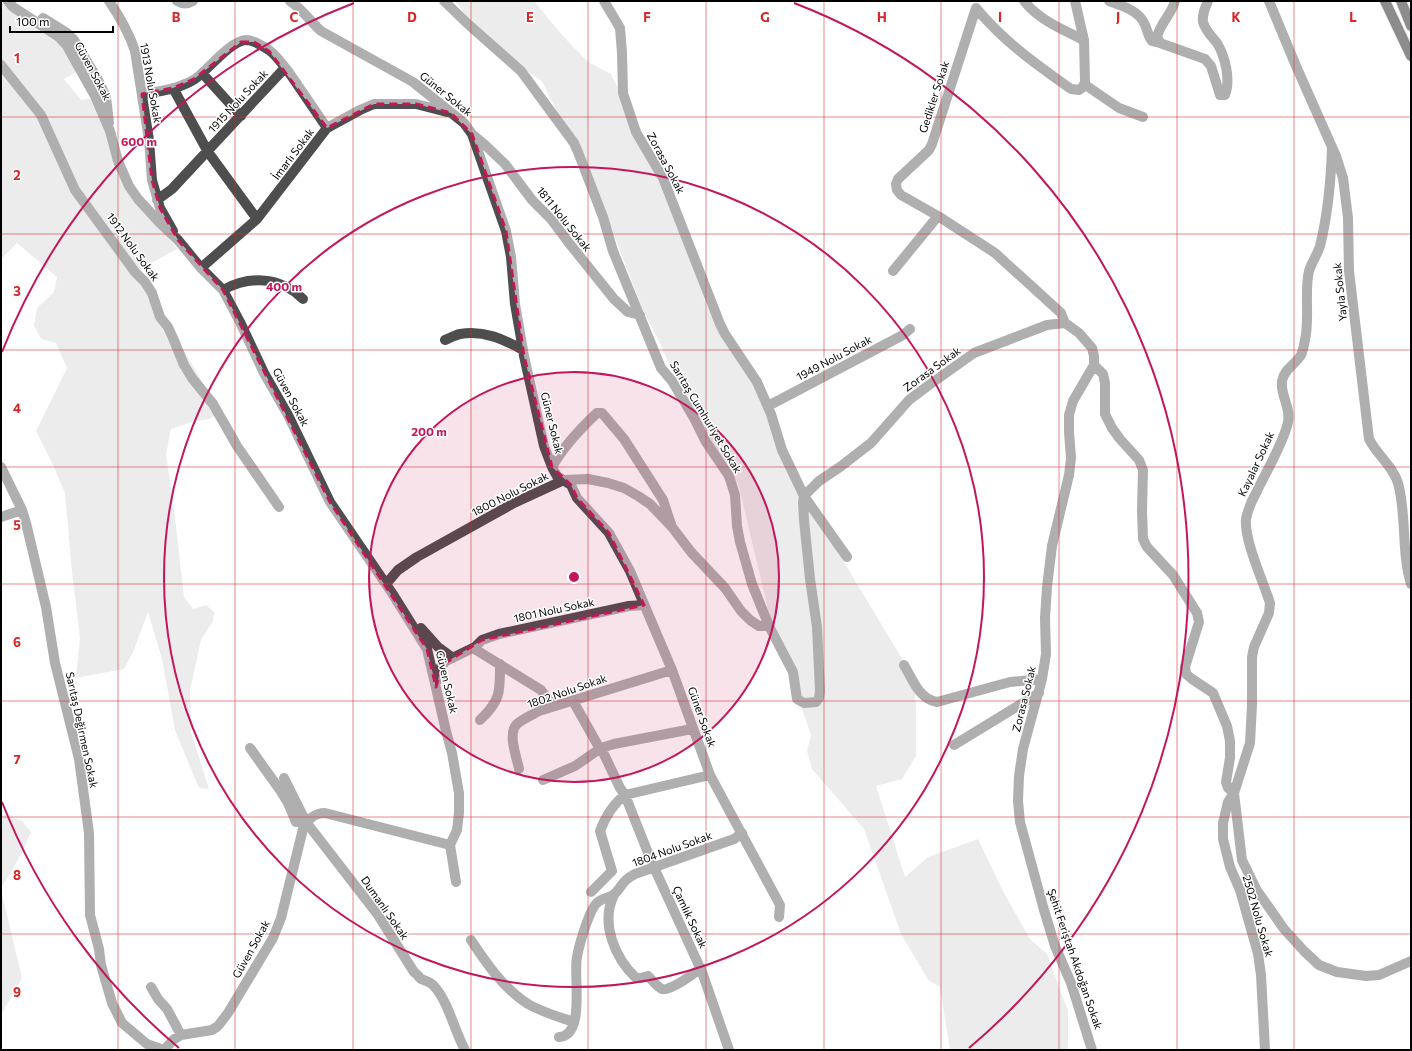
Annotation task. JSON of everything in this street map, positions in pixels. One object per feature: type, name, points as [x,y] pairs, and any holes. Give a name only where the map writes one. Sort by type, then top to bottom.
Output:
[{"type":"main road","points":[[1386,1],[1411,56]]},
{"type":"main road","points":[[1401,1],[1411,26]]},
{"type":"street","name":"Güven Sokak","points":[[8,1],[13,7],[59,37],[67,46],[95,96],[110,131],[118,161],[129,186],[138,199],[178,240],[201,268],[223,290],[264,373],[288,415],[328,498],[408,617],[427,648],[452,753],[459,793],[457,830],[450,845]]},
{"type":"street","name":"Güven Sokak","points":[[17,1],[67,33],[74,40],[97,78],[106,97],[110,131]]},
{"type":"street","name":"1913 Nolu Sokak","points":[[109,1],[123,22],[135,52],[149,140],[152,180],[160,208],[178,240]]},
{"type":"street","points":[[177,1],[181,3],[189,3],[193,1]]},
{"type":"street","name":"Güner Sokak","points":[[290,1],[297,6],[321,31],[413,82],[464,123],[472,134],[506,231],[511,257],[515,304],[523,350],[544,446],[552,467],[557,476],[571,485],[577,498],[609,533],[630,571],[672,670],[692,729],[710,775],[780,905],[779,917]]},
{"type":"street","name":"Sarıtaş Cumhuriyet Sokak","points":[[444,1],[521,70],[574,143],[603,217],[613,252],[661,368],[676,388],[706,442],[729,476],[735,495],[737,526],[740,542],[752,584],[769,626],[793,672],[797,699],[804,703],[816,702],[819,698],[820,691],[817,627],[804,520],[804,496]]},
{"type":"street","name":"Zorasa Sokak","points":[[604,1],[620,28],[623,93],[636,132],[663,178],[725,334],[757,382],[768,406],[782,450],[804,496],[819,481],[871,443],[909,400],[974,354],[1046,325],[1065,323]]},
{"type":"street","points":[[1024,1],[1030,8],[1055,26],[1084,40]]},
{"type":"street","points":[[1075,1],[1084,40],[1084,84],[1119,108],[1143,117]]},
{"type":"street","points":[[1109,1],[1131,10],[1140,16],[1145,24],[1148,36],[1152,41],[1160,42],[1205,59],[1211,66],[1220,95],[1225,94],[1227,89],[1226,67],[1223,55],[1205,28],[1203,22],[1202,14],[1208,1]]},
{"type":"street","points":[[1160,42],[1157,37],[1158,31],[1172,9],[1175,1]]},
{"type":"street","name":"Yayla Sokak","points":[[1269,1],[1332,147],[1343,178],[1348,218],[1349,271],[1369,439],[1376,452],[1392,471],[1398,482],[1402,501],[1407,570],[1411,584]]},
{"type":"street","name":"Gedikler Sokak","points":[[974,5],[988,23],[1027,58],[1071,89],[1079,90],[1084,84]]},
{"type":"street","name":"Gedikler Sokak","points":[[974,5],[932,144],[929,150],[898,179],[896,184],[897,190],[901,195],[938,216],[995,253],[1061,313],[1065,323]]},
{"type":"street","points":[[142,94],[174,88],[194,79],[230,47],[247,40],[254,42],[269,51],[288,71],[328,128]]},
{"type":"street","name":"1912 Nolu Sokak","points":[[1,66],[41,115],[75,190],[135,272],[145,282],[152,293],[160,317],[170,332],[192,378],[213,404],[238,446],[279,507]]},
{"type":"street","name":"1915 Nolu Sokak","points":[[157,200],[172,189],[282,72],[288,71]]},
{"type":"street","points":[[202,73],[241,116]]},
{"type":"street","points":[[174,88],[208,152],[257,219]]},
{"type":"street","name":"İmarlı Sokak","points":[[201,268],[257,219],[328,128],[374,104],[416,104],[451,113]]},
{"type":"street","name":"1811 Nolu Sokak","points":[[472,134],[505,164],[532,200],[551,219],[568,243],[614,299],[628,312],[640,315]]},
{"type":"street","name":"Kayalar Sokak","points":[[1234,793],[1250,743],[1252,657],[1254,647],[1269,613],[1270,603],[1246,534],[1246,519],[1249,507],[1288,423],[1289,414],[1281,389],[1282,379],[1286,371],[1301,355],[1305,339],[1309,270],[1320,246],[1330,187],[1332,147]]},
{"type":"street","points":[[893,271],[938,216]]},
{"type":"street","points":[[223,290],[234,284],[248,280],[272,282],[289,287],[303,299]]},
{"type":"street","points":[[1065,323],[1079,333],[1092,348],[1094,364],[1103,374],[1105,382],[1106,414],[1112,428],[1139,460],[1142,470],[1143,538],[1147,547],[1173,575],[1197,613],[1199,622],[1185,667],[1186,674],[1213,693],[1227,726],[1230,741],[1230,758],[1226,782],[1228,788],[1234,793],[1242,860],[1256,889],[1284,929],[1319,965],[1337,972],[1366,976],[1379,975],[1411,961]]},
{"type":"street","name":"1949 Nolu Sokak","points":[[768,406],[903,335],[910,329]]},
{"type":"street","points":[[445,340],[459,334],[493,335],[504,339],[523,350]]},
{"type":"street","name":"Zorasa Sokak","points":[[1022,830],[1018,801],[1019,776],[1023,749],[1039,693],[1046,654],[1045,618],[1052,546],[1069,475],[1071,458],[1069,415],[1073,401],[1094,364]]},
{"type":"street","points":[[552,467],[570,440],[597,413],[602,413],[624,439],[663,500],[672,527]]},
{"type":"street","name":"Sarıtaş Değirmen Sokak","points":[[1,467],[22,510],[46,607],[55,663],[79,759],[89,833],[90,915],[99,949],[101,965],[112,1003],[122,1023],[147,1044],[164,1050]]},
{"type":"street","name":"1800 Nolu Sokak","points":[[386,584],[398,570],[514,503],[564,480],[588,479],[624,488],[650,504],[672,527],[691,552],[725,588],[741,611],[759,626],[769,626]]},
{"type":"street","points":[[804,496],[847,557]]},
{"type":"street","points":[[1,517],[22,510]]},
{"type":"street","name":"1801 Nolu Sokak","points":[[436,687],[439,669],[446,661],[473,648],[482,640],[499,634],[629,606],[644,605]]},
{"type":"street","points":[[408,617],[414,620],[438,648],[453,658]]},
{"type":"street","points":[[473,648],[541,690],[549,701]]},
{"type":"street","points":[[480,720],[489,712],[496,702],[499,694],[500,664]]},
{"type":"street","points":[[904,665],[921,694],[930,701],[937,702],[1010,682],[1042,679]]},
{"type":"street","name":"1802 Nolu Sokak","points":[[519,769],[512,734],[515,726],[525,719],[539,711],[672,670]]},
{"type":"street","points":[[954,745],[1039,693]]},
{"type":"street","name":"Çamlık Sokak","points":[[574,701],[601,748],[620,788],[625,795],[654,867],[700,968],[729,1050]]},
{"type":"street","points":[[543,780],[582,762],[601,748],[614,744],[692,729]]},
{"type":"street","points":[[250,748],[280,790],[296,822],[306,822],[318,813],[325,813],[450,845],[456,882]]},
{"type":"street","points":[[591,892],[612,871],[600,830],[618,800],[625,795],[710,775]]},
{"type":"street","name":"Dumanlı Sokak","points":[[284,778],[306,822],[378,915],[414,972],[422,979],[433,985],[446,1006],[458,1038],[465,1050]]},
{"type":"street","name":"2502 Nolu Sokak","points":[[1234,793],[1228,802],[1223,822],[1223,839],[1230,867],[1240,890],[1258,954],[1261,975],[1265,1050]]},
{"type":"street","name":"Güven Sokak","points":[[181,1035],[212,1030],[218,1026],[228,1013],[273,938],[281,918],[306,822]]},
{"type":"street","name":"Şehit Feriştah Akdoğan Sokak","points":[[1022,830],[1055,946],[1071,983],[1092,1050]]},
{"type":"street","name":"1804 Nolu Sokak","points":[[559,1037],[563,1037],[568,1034],[574,1022],[577,1009],[577,957],[588,918],[594,906],[600,899],[614,895],[626,880],[635,874],[734,839],[744,837]]},
{"type":"street","points":[[614,895],[610,903],[608,918],[612,942],[620,958],[636,978],[648,976],[660,989],[664,990],[672,987],[700,968]]},
{"type":"street","points":[[471,940],[494,973],[519,997],[528,1004],[539,1009],[574,1022]]},
{"type":"street","points":[[151,987],[158,999],[167,1009],[181,1035],[173,1040],[164,1050]]},
{"type":"highlighted area","points":[[241,42],[254,42],[269,51],[327,128],[374,104],[416,104],[451,113],[472,134],[506,231],[524,356],[552,467],[571,485],[577,498],[609,533],[644,605],[482,640],[442,665],[436,687],[427,649],[330,502],[223,290],[178,240],[160,208],[152,180],[142,94],[173,88],[194,79]]},
{"type":"shaded area","points":[[1,1],[6,1],[53,35],[78,71],[64,79],[81,100],[93,98],[124,178],[177,249],[137,271],[220,412],[209,419],[192,422],[171,429],[166,455],[173,500],[184,597],[193,609],[206,605],[214,612],[213,621],[201,640],[190,690],[191,732],[209,789],[199,788],[175,730],[162,659],[148,612],[133,652],[124,669],[76,678],[80,638],[65,493],[36,431],[67,368],[56,343],[41,339],[34,326],[37,308],[54,292],[57,277],[17,243],[1,259]]},
{"type":"shaded area","points":[[455,1],[534,1],[562,35],[588,62],[611,74],[661,180],[707,307],[764,396],[796,478],[830,539],[907,667],[914,683],[916,707],[916,756],[902,779],[876,786],[905,877],[928,857],[978,839],[1003,891],[1030,939],[1047,954],[1068,1011],[1068,1050],[950,1050],[940,987],[929,981],[901,934],[864,829],[812,769],[807,751],[811,735],[783,654],[773,630],[739,487],[728,465],[704,437],[685,403],[660,343],[642,308],[604,209],[542,81],[490,47]]},
{"type":"shaded area","points":[[6,815],[22,821],[31,832],[14,867],[1,887],[1,816]]},
{"type":"shaded area","points":[[1,893],[22,978],[1,1015]]}]
